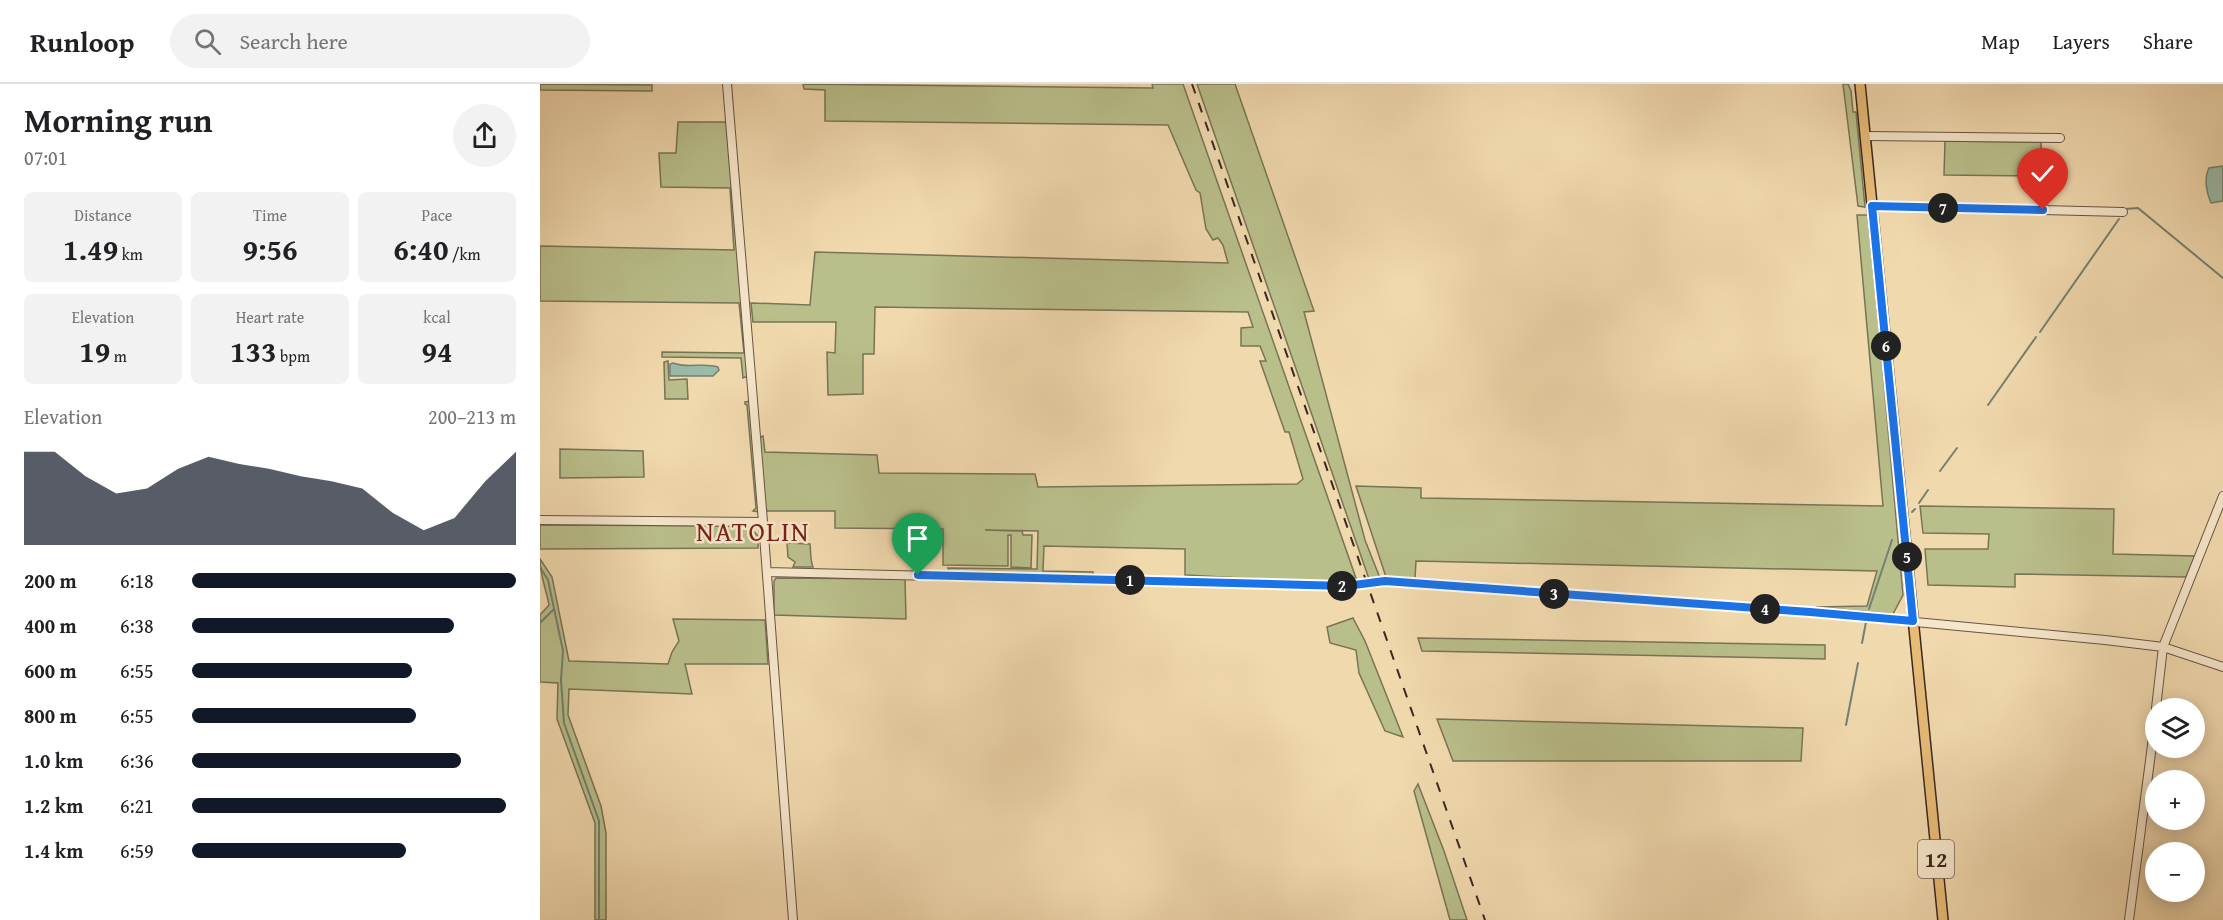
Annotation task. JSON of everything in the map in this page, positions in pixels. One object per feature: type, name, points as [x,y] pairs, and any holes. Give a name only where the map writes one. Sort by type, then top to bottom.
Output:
[{"type":"main road","name":"12","points":[[1860,84],[1942,920]]},
{"type":"street","points":[[727,84],[793,920]]},
{"type":"street","points":[[1865,136],[2060,138]]},
{"type":"street","points":[[1872,206],[2123,212]]},
{"type":"street","points":[[2157,698],[2163,647],[2223,496]]},
{"type":"street","points":[[540,520],[763,522]]},
{"type":"street","points":[[767,572],[1346,586],[1385,581],[1913,621],[2163,647],[2223,667]]},
{"type":"street","points":[[2129,920],[2150,758]]},
{"type":"green space","points":[[540,84],[652,85],[652,91],[540,90]]},
{"type":"green space","points":[[803,84],[1153,88],[1152,84],[1183,84],[1357,581],[1342,583],[1185,575],[1185,549],[1044,546],[1043,571],[1093,572],[1093,576],[950,573],[948,568],[1037,569],[1038,531],[985,530],[1022,531],[1023,535],[1032,535],[1031,568],[1011,567],[1011,535],[1008,535],[1008,566],[943,565],[943,529],[835,528],[835,511],[767,511],[764,503],[759,438],[763,436],[765,452],[877,455],[879,473],[1035,474],[1038,487],[1297,484],[1303,479],[1289,432],[1285,432],[1260,361],[1266,361],[1260,346],[1241,346],[1241,328],[1253,327],[1248,312],[875,307],[874,354],[863,354],[863,394],[828,395],[827,352],[835,353],[836,322],[753,322],[751,303],[810,305],[815,252],[1228,263],[1223,245],[1218,238],[1213,240],[1206,229],[1200,193],[1196,190],[1168,125],[825,121],[825,90],[804,89]]},
{"type":"green space","points":[[1197,84],[1235,84],[1314,311],[1304,312],[1365,540],[1380,578],[1369,579]]},
{"type":"green space","points":[[1843,84],[1848,84],[1853,112],[1856,112],[1865,207],[1858,206]]},
{"type":"green space","points":[[678,122],[728,122],[748,376],[743,378],[741,358],[662,357],[662,352],[744,353],[739,303],[540,301],[540,246],[734,250],[730,188],[661,187],[659,153],[676,153]]},
{"type":"green space","points":[[1945,141],[2041,142],[2041,176],[1944,175]]},
{"type":"green space","points":[[1857,215],[1869,217],[1903,595],[1893,614],[1816,607],[1867,606],[1877,571],[1416,561],[1415,578],[1386,577],[1356,486],[1421,488],[1421,498],[1883,506]]},
{"type":"green space","points":[[668,361],[669,380],[687,379],[688,399],[665,399],[664,362]]},
{"type":"green space","points":[[751,401],[760,512],[753,511],[756,508],[747,405],[745,404]]},
{"type":"green space","points":[[560,449],[643,451],[644,477],[560,478]]},
{"type":"green space","points":[[1920,506],[2114,509],[2113,554],[2195,556],[2186,577],[2015,574],[2015,587],[1928,585],[1925,549],[1988,549],[1989,534],[1923,533]]},
{"type":"green space","points":[[540,525],[749,526],[758,536],[758,548],[540,549]]},
{"type":"green space","points":[[787,543],[810,544],[813,567],[793,567],[795,562],[788,557]]},
{"type":"green space","points":[[540,559],[552,577],[569,661],[668,664],[679,641],[673,619],[765,620],[768,664],[685,664],[692,694],[569,689],[568,715],[601,806],[606,833],[606,920],[595,920],[595,823],[557,719],[558,683],[540,682],[540,615],[549,605]]},
{"type":"green space","points":[[776,578],[905,579],[906,619],[774,615],[774,581]]},
{"type":"green space","points":[[1353,618],[1365,641],[1403,737],[1385,731],[1359,673],[1356,650],[1330,643],[1327,627]]},
{"type":"green space","points":[[1418,638],[1825,645],[1825,659],[1422,651]]},
{"type":"green space","points":[[1437,719],[1803,728],[1801,761],[1453,761]]},
{"type":"green space","points":[[1418,784],[1467,920],[1450,920],[1414,791]]},
{"type":"shaded area","points":[[2223,166],[2223,201],[2211,203],[2206,185],[2207,172],[2209,168]]},
{"type":"shaded area","points":[[670,364],[707,365],[718,367],[719,370],[713,376],[670,376]]},
{"type":"waterway","points":[[2125,209],[2138,208],[2223,278]]},
{"type":"waterway","points":[[2040,332],[2119,219]]},
{"type":"waterway","points":[[1988,405],[2036,337]]},
{"type":"waterway","points":[[1940,471],[1957,448]]},
{"type":"waterway","points":[[1919,503],[1928,490]]},
{"type":"waterway","points":[[1912,512],[1915,509]]},
{"type":"waterway","points":[[1869,609],[1892,540]]},
{"type":"waterway","points":[[540,567],[548,580],[563,651],[561,680],[564,723],[599,821],[599,920]]},
{"type":"waterway","points":[[540,623],[554,609]]},
{"type":"waterway","points":[[1862,643],[1866,622]]},
{"type":"waterway","points":[[1846,725],[1858,663]]},
{"type":"railway","points":[[1192,84],[1485,920]]},
{"type":"district","name":"NATOLIN","points":[[753,531]]},
{"type":"route","points":[[918,575],[1346,586],[1385,581],[1913,621],[1872,206],[2043,210]]}]
